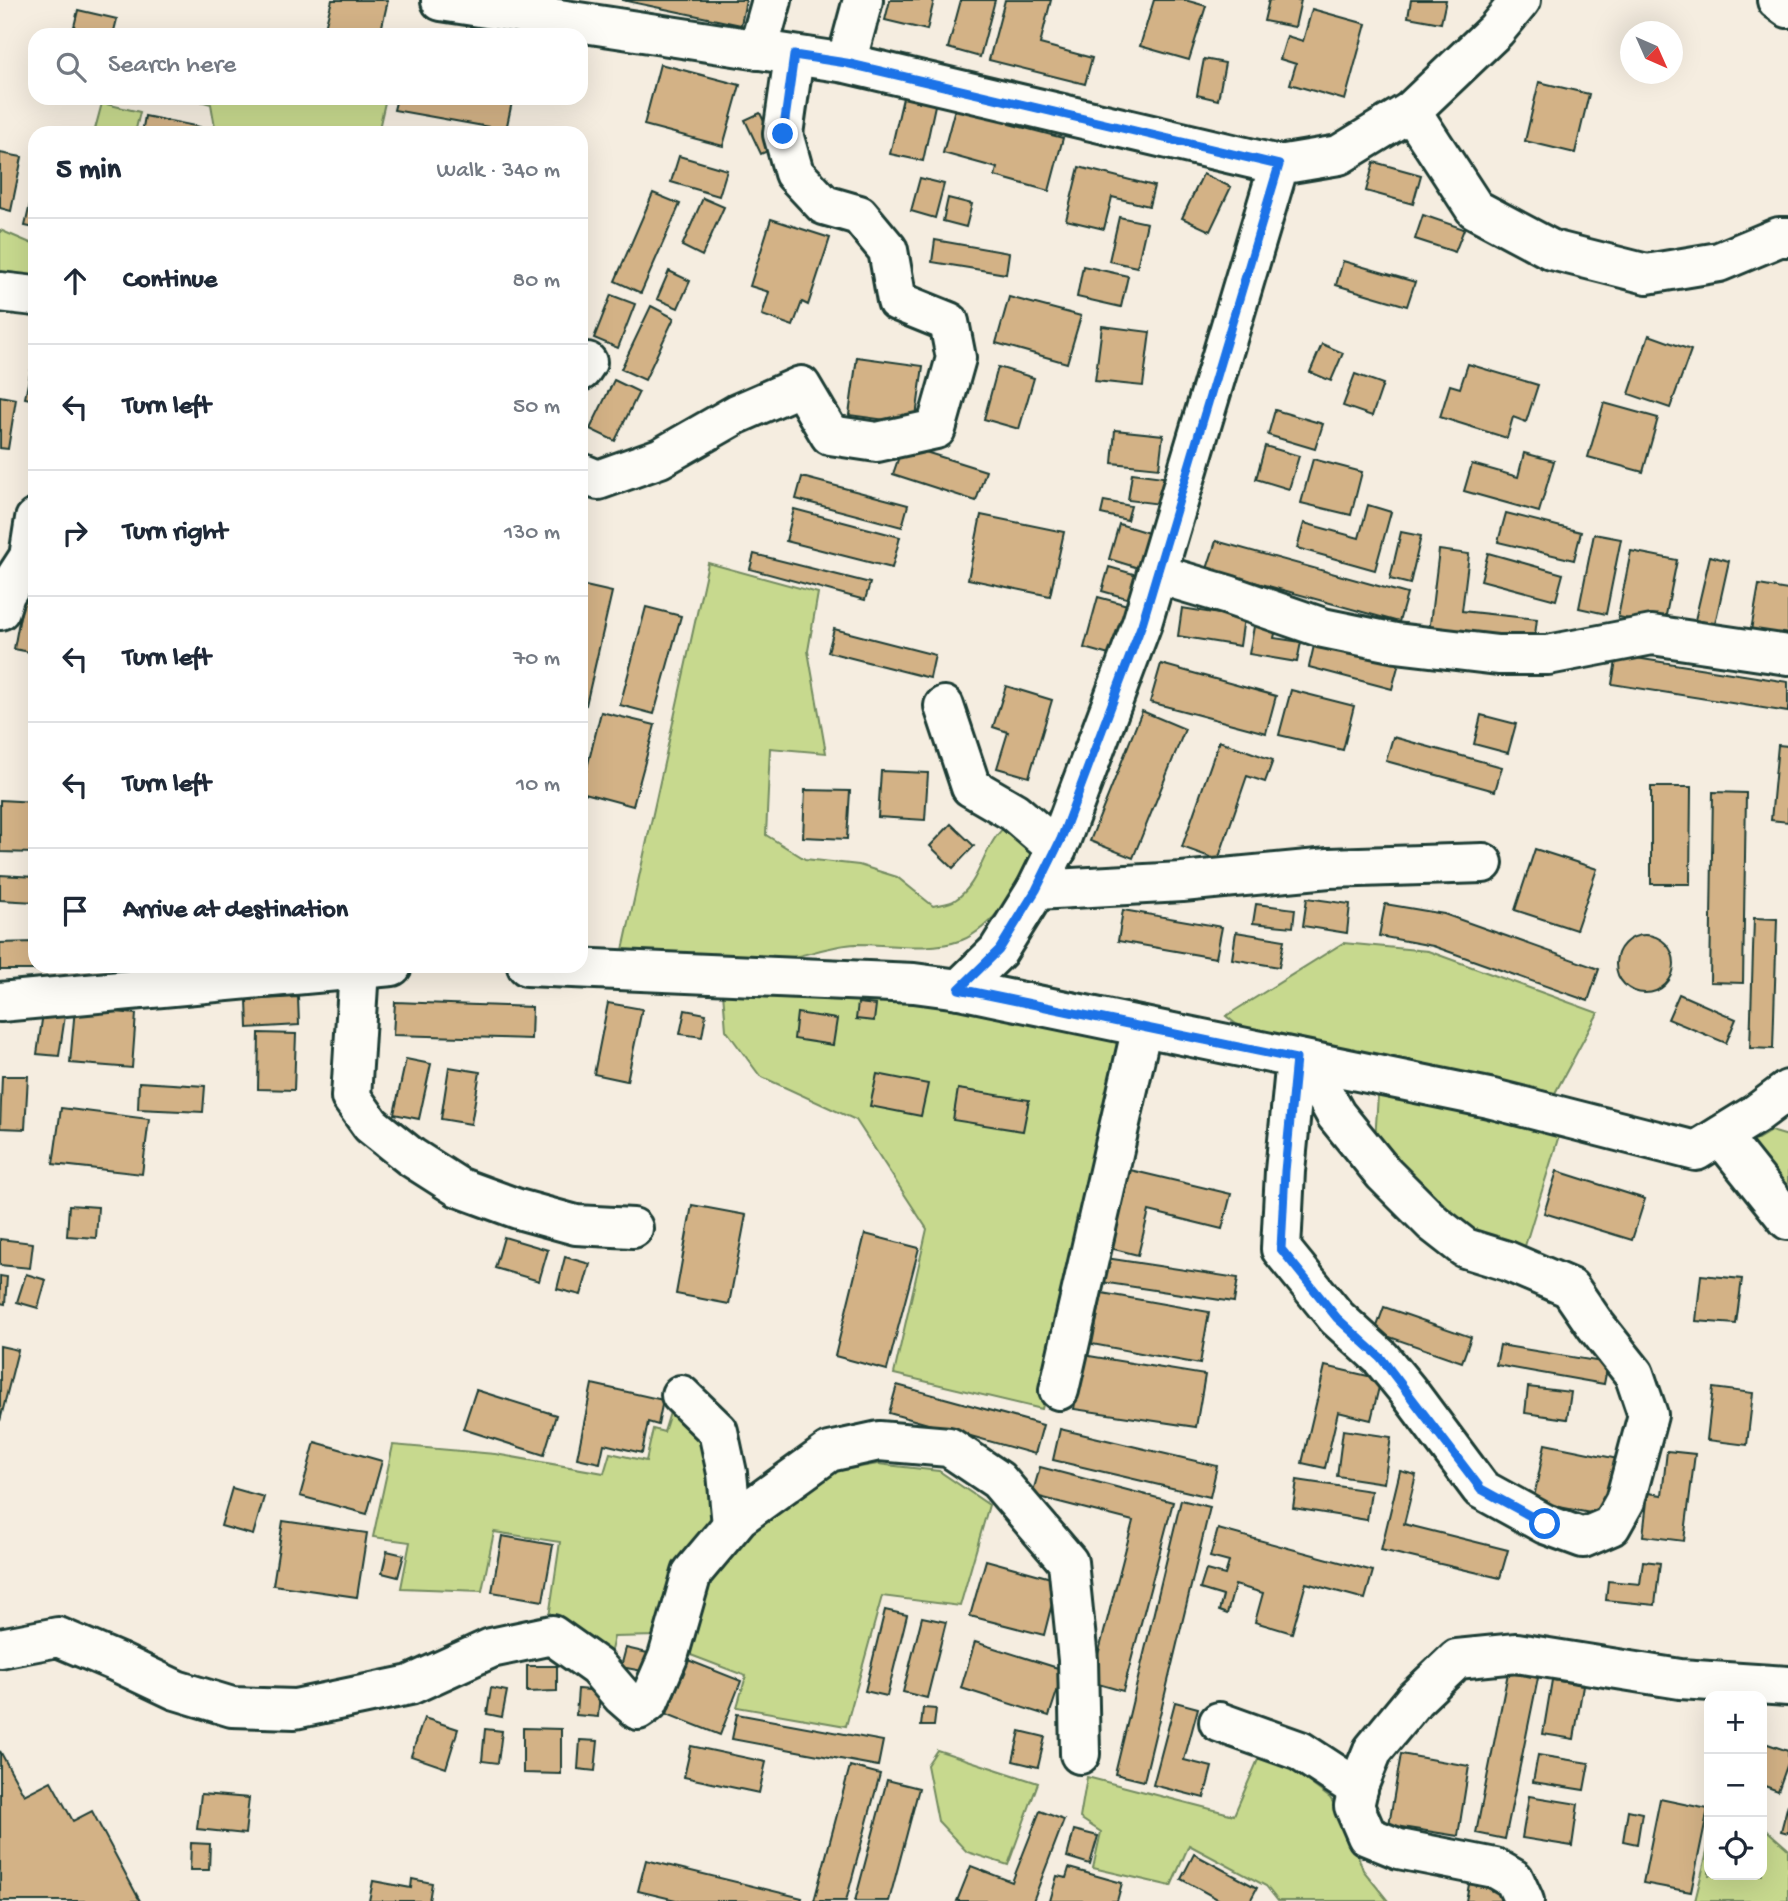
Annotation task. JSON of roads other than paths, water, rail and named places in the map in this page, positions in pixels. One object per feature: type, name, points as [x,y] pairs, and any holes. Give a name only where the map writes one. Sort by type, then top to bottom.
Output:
[{"type":"street","points":[[588,476],[598,480],[660,458],[737,414],[801,386],[830,435],[877,442],[936,429],[956,358],[949,322],[897,301],[888,250],[859,215],[824,205],[794,173],[783,134],[772,0]]},
{"type":"street","points":[[846,63],[863,0]]},
{"type":"street","points":[[1777,0],[1788,8]]},
{"type":"street","points":[[441,1],[846,63],[1279,165],[1339,155],[1411,111],[1496,30],[1516,1]]},
{"type":"street","points":[[1411,111],[1475,209],[1552,250],[1647,274],[1719,262],[1779,237],[1788,237]]},
{"type":"street","points":[[959,989],[999,950],[1036,890],[1057,849],[1142,624],[1279,165]]},
{"type":"street","points":[[0,292],[28,295]]},
{"type":"street","points":[[0,610],[5,594],[28,559]]},
{"type":"street","points":[[1157,574],[1323,628],[1396,643],[1498,655],[1548,656],[1651,635],[1788,655]]},
{"type":"street","points":[[944,706],[971,786],[1014,812],[1057,849]]},
{"type":"street","points":[[1036,890],[1182,882],[1329,868],[1483,863]]},
{"type":"street","points":[[588,969],[914,984],[959,989],[1489,1098],[1696,1151],[1721,1136],[1772,1118],[1788,1090]]},
{"type":"street","points":[[0,1002],[57,981],[239,973]]},
{"type":"street","points":[[374,973],[353,1031],[351,1097],[371,1125],[411,1157],[458,1187],[518,1209],[576,1225],[633,1228]]},
{"type":"street","points":[[1059,1390],[1142,1027]]},
{"type":"street","points":[[1301,1060],[1336,1115],[1384,1174],[1433,1223],[1465,1248],[1507,1261],[1570,1288],[1634,1374],[1648,1415],[1625,1501],[1611,1526],[1583,1538],[1545,1524],[1481,1489],[1388,1366],[1337,1318],[1281,1249],[1285,1171],[1301,1060]]},
{"type":"street","points":[[1721,1136],[1788,1220]]},
{"type":"street","points":[[681,1395],[718,1431],[727,1473],[732,1525]]},
{"type":"street","points":[[0,1648],[58,1637],[117,1661],[176,1690],[209,1701],[232,1707],[295,1709],[410,1685],[491,1648],[552,1635],[597,1667],[638,1710],[648,1703],[668,1657],[692,1573],[739,1517],[829,1452],[878,1441],[950,1447],[998,1480],[1068,1562],[1078,1660],[1080,1754]]},
{"type":"street","points":[[1524,1901],[1514,1879],[1495,1868],[1399,1849],[1367,1836],[1354,1807],[1358,1788],[1373,1750],[1415,1699],[1457,1658],[1517,1653],[1680,1679],[1788,1686]]},
{"type":"street","points":[[1219,1722],[1300,1751],[1358,1788]]}]
